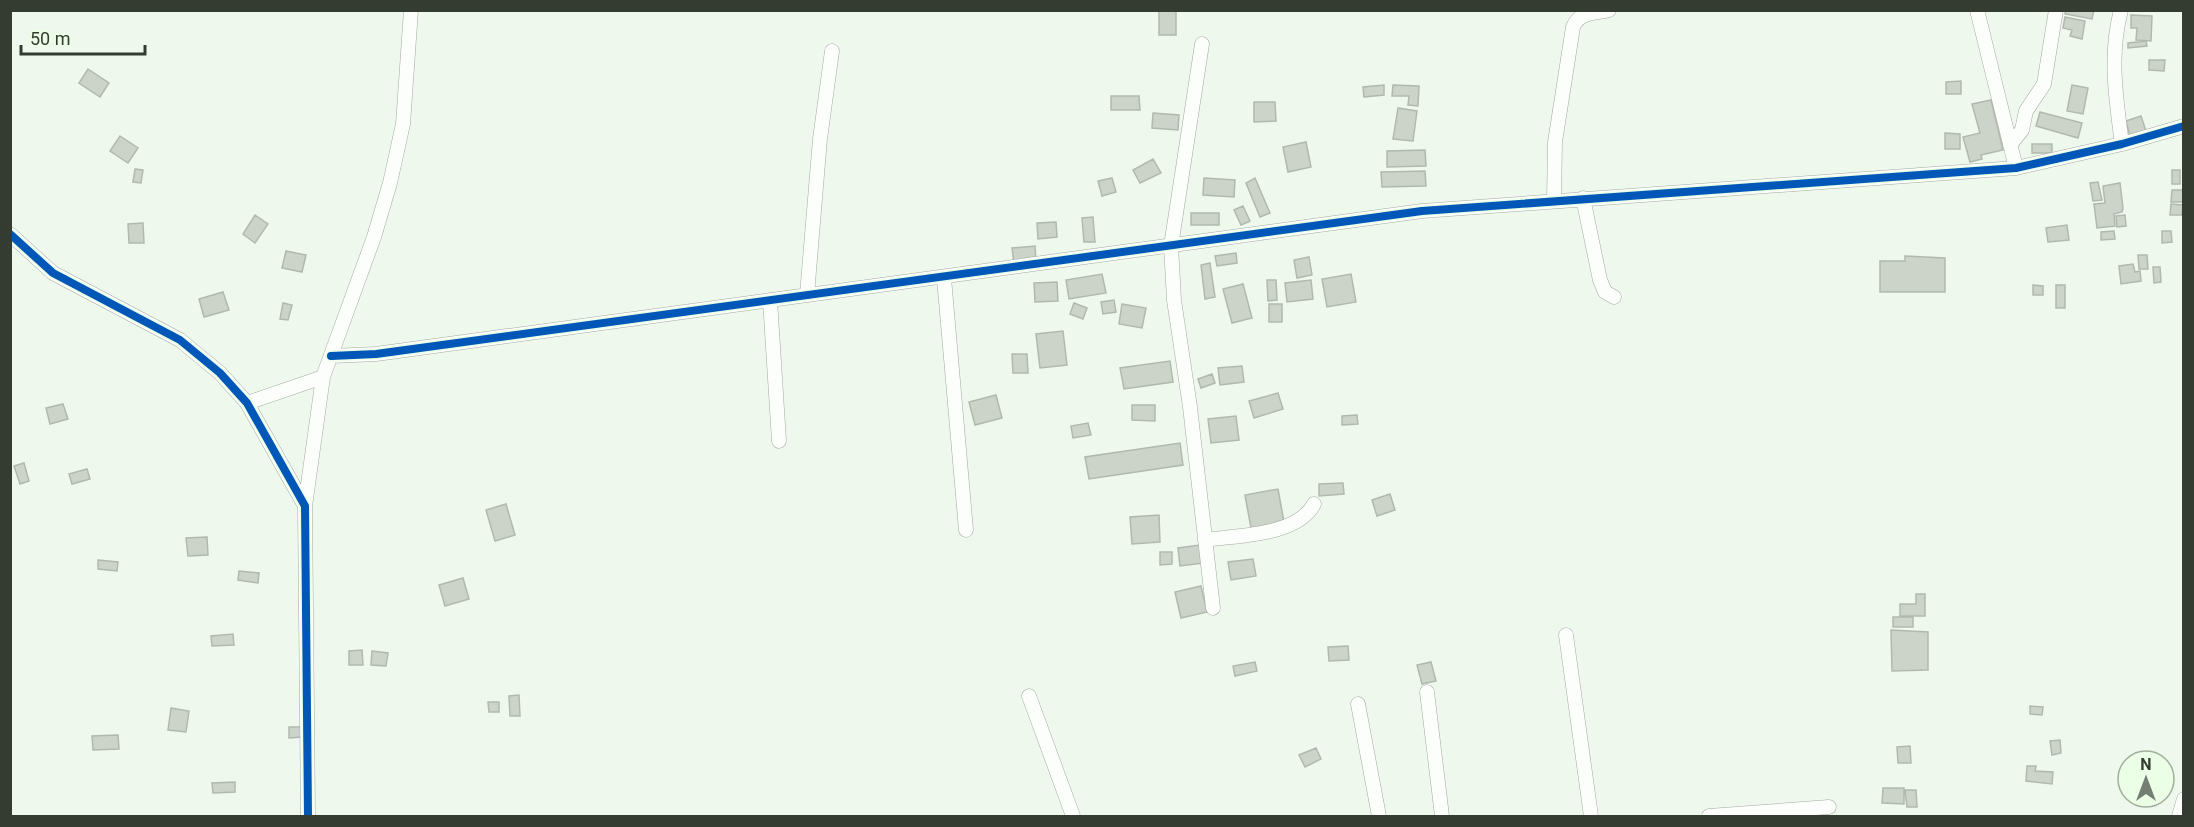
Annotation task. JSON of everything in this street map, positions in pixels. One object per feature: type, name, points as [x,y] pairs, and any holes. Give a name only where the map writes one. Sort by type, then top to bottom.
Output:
[{"type":"street","points":[[308,816],[305,506],[322,377],[390,183],[403,124],[411,10]]},
{"type":"street","points":[[1554,200],[1555,142],[1573,27],[1577,19],[1584,15],[1609,10]]},
{"type":"street","points":[[1977,10],[2016,168]]},
{"type":"street","points":[[2010,145],[2022,130],[2026,111],[2046,77],[2050,33],[2056,10]]},
{"type":"street","points":[[2121,10],[2115,34],[2114,68],[2122,144]]},
{"type":"street","points":[[1202,44],[1171,246],[1174,300],[1190,407],[1213,608]]},
{"type":"street","points":[[807,296],[820,140],[831,51]]},
{"type":"street","points":[[331,356],[376,354],[1422,211],[2016,168],[2122,144],[2184,126]]},
{"type":"street","points":[[1583,198],[1600,280],[1605,292],[1614,297]]},
{"type":"street","points":[[10,234],[53,273],[180,340],[220,373],[247,403],[305,506]]},
{"type":"street","points":[[944,278],[966,530]]},
{"type":"street","points":[[770,300],[779,441]]},
{"type":"street","points":[[247,403],[322,377]]},
{"type":"street","points":[[1205,540],[1285,527],[1308,515],[1314,504]]},
{"type":"street","points":[[1566,635],[1591,816]]},
{"type":"street","points":[[1427,692],[1442,816]]},
{"type":"street","points":[[1029,696],[1073,816]]},
{"type":"street","points":[[1358,704],[1379,816]]},
{"type":"street","points":[[2179,816],[2184,799]]},
{"type":"street","points":[[1709,816],[1829,807]]},
{"type":"building","points":[[1159,10],[1176,10],[1176,35],[1159,35]]},
{"type":"building","points":[[2066,10],[2094,10],[2092,19],[2065,14]]},
{"type":"building","points":[[2131,15],[2152,16],[2151,41],[2136,40],[2137,28],[2131,28]]},
{"type":"building","points":[[2065,17],[2085,21],[2082,39],[2070,36],[2072,30],[2063,28]]},
{"type":"building","points":[[2146,41],[2147,46],[2128,48],[2128,43]]},
{"type":"building","points":[[2149,60],[2165,60],[2164,71],[2149,70]]},
{"type":"building","points":[[88,69],[109,83],[100,97],[79,83]]},
{"type":"building","points":[[1961,81],[1961,94],[1946,94],[1946,82]]},
{"type":"building","points":[[1384,85],[1384,95],[1364,97],[1363,87]]},
{"type":"building","points":[[1393,85],[1419,86],[1418,106],[1408,105],[1409,96],[1392,96]]},
{"type":"building","points":[[2072,85],[2088,88],[2083,114],[2067,111]]},
{"type":"building","points":[[1111,96],[1139,96],[1140,110],[1111,110]]},
{"type":"building","points":[[1991,100],[2003,150],[1981,155],[1982,159],[1970,162],[1963,137],[1980,133],[1972,104]]},
{"type":"building","points":[[1254,102],[1275,102],[1276,121],[1254,122]]},
{"type":"building","points":[[1398,108],[1417,111],[1413,141],[1393,139]]},
{"type":"building","points":[[2040,112],[2082,123],[2078,138],[2036,126]]},
{"type":"building","points":[[1153,113],[1179,115],[1178,130],[1152,128]]},
{"type":"building","points":[[2141,116],[2146,131],[2130,136],[2126,121]]},
{"type":"building","points":[[1945,133],[1960,134],[1960,149],[1945,149]]},
{"type":"building","points":[[120,136],[138,148],[128,163],[110,151]]},
{"type":"building","points":[[1306,142],[1311,167],[1288,172],[1283,147]]},
{"type":"building","points":[[2032,144],[2052,144],[2052,153],[2032,153]]},
{"type":"building","points":[[1425,150],[1426,166],[1387,167],[1387,151]]},
{"type":"building","points":[[1153,159],[1161,173],[1140,183],[1133,170]]},
{"type":"building","points":[[135,169],[143,170],[141,183],[133,182]]},
{"type":"building","points":[[2172,170],[2180,170],[2180,184],[2172,184]]},
{"type":"building","points":[[1425,171],[1426,186],[1382,187],[1381,172]]},
{"type":"building","points":[[1112,178],[1116,192],[1102,196],[1098,181]]},
{"type":"building","points":[[1204,178],[1235,180],[1234,197],[1203,195]]},
{"type":"building","points":[[1255,178],[1270,213],[1260,217],[1246,183]]},
{"type":"building","points":[[2098,182],[2102,200],[2093,201],[2090,183]]},
{"type":"building","points":[[2120,183],[2123,208],[2122,212],[2114,214],[2115,226],[2097,228],[2094,204],[2105,203],[2103,186]]},
{"type":"building","points":[[2172,190],[2184,190],[2184,202],[2171,202]]},
{"type":"building","points":[[2171,204],[2183,205],[2182,215],[2170,215]]},
{"type":"building","points":[[1243,206],[1250,221],[1241,225],[1234,210]]},
{"type":"building","points":[[1191,213],[1219,213],[1219,225],[1191,225]]},
{"type":"building","points":[[255,215],[268,224],[255,243],[243,234]]},
{"type":"building","points":[[2125,215],[2126,226],[2117,227],[2116,216]]},
{"type":"building","points":[[1093,217],[1095,242],[1084,242],[1082,218]]},
{"type":"building","points":[[1056,222],[1057,237],[1038,239],[1037,223]]},
{"type":"building","points":[[143,223],[144,243],[129,243],[128,224]]},
{"type":"building","points":[[2067,225],[2069,240],[2048,242],[2046,228]]},
{"type":"building","points":[[2114,231],[2115,239],[2101,240],[2101,232]]},
{"type":"building","points":[[2162,231],[2171,231],[2172,242],[2162,243]]},
{"type":"building","points":[[1035,246],[1036,261],[1014,263],[1012,248]]},
{"type":"building","points":[[286,251],[306,255],[302,272],[282,268]]},
{"type":"building","points":[[1236,253],[1237,263],[1217,266],[1215,256]]},
{"type":"building","points":[[2138,255],[2147,255],[2148,269],[2139,269]]},
{"type":"building","points":[[1905,256],[1945,258],[1945,292],[1880,292],[1880,261],[1905,261]]},
{"type":"building","points":[[1309,257],[1312,275],[1297,278],[1294,260]]},
{"type":"building","points":[[1210,263],[1215,297],[1205,299],[1201,265]]},
{"type":"building","points":[[2133,264],[2135,272],[2140,271],[2141,281],[2121,284],[2119,266]]},
{"type":"building","points":[[2153,267],[2160,267],[2161,282],[2154,283]]},
{"type":"building","points":[[1102,274],[1106,293],[1069,299],[1066,280]]},
{"type":"building","points":[[1351,274],[1356,302],[1327,307],[1322,279]]},
{"type":"building","points":[[1267,280],[1276,280],[1277,300],[1268,301]]},
{"type":"building","points":[[1311,280],[1313,299],[1287,302],[1285,283]]},
{"type":"building","points":[[1057,282],[1058,301],[1035,302],[1034,283]]},
{"type":"building","points":[[1243,284],[1252,318],[1232,323],[1223,289]]},
{"type":"building","points":[[2033,285],[2043,286],[2043,295],[2033,295]]},
{"type":"building","points":[[2056,285],[2065,285],[2065,308],[2056,308]]},
{"type":"building","points":[[223,292],[229,310],[204,317],[199,299]]},
{"type":"building","points":[[1114,300],[1116,312],[1103,314],[1101,302]]},
{"type":"building","points":[[283,303],[292,305],[288,320],[280,319]]},
{"type":"building","points":[[1074,303],[1087,308],[1083,319],[1070,314]]},
{"type":"building","points":[[1122,304],[1146,308],[1142,328],[1119,324]]},
{"type":"building","points":[[1269,304],[1282,304],[1282,322],[1269,322]]},
{"type":"building","points":[[1063,331],[1067,365],[1040,368],[1036,334]]},
{"type":"building","points":[[1012,354],[1027,354],[1028,373],[1013,373]]},
{"type":"building","points":[[1170,361],[1173,382],[1124,389],[1120,368]]},
{"type":"building","points":[[1242,366],[1244,382],[1220,385],[1218,368]]},
{"type":"building","points":[[1212,374],[1215,383],[1201,388],[1198,379]]},
{"type":"building","points":[[1278,393],[1283,409],[1254,418],[1249,401]]},
{"type":"building","points":[[996,395],[1002,418],[975,425],[969,402]]},
{"type":"building","points":[[63,404],[68,419],[50,424],[46,408]]},
{"type":"building","points":[[1132,405],[1155,405],[1155,421],[1132,420]]},
{"type":"building","points":[[1357,415],[1358,424],[1342,425],[1342,416]]},
{"type":"building","points":[[1236,416],[1239,440],[1211,443],[1208,419]]},
{"type":"building","points":[[1088,423],[1091,435],[1073,438],[1071,426]]},
{"type":"building","points":[[1180,443],[1183,465],[1089,479],[1085,457]]},
{"type":"building","points":[[24,463],[29,481],[20,484],[14,466]]},
{"type":"building","points":[[87,469],[90,479],[72,484],[69,474]]},
{"type":"building","points":[[1343,483],[1344,494],[1319,496],[1319,484]]},
{"type":"building","points":[[1278,489],[1284,522],[1251,528],[1245,495]]},
{"type":"building","points":[[1390,494],[1395,510],[1377,516],[1372,500]]},
{"type":"building","points":[[506,504],[515,535],[495,541],[486,510]]},
{"type":"building","points":[[1159,515],[1160,542],[1132,544],[1130,517]]},
{"type":"building","points":[[207,537],[208,555],[188,556],[186,538]]},
{"type":"building","points":[[1200,545],[1203,563],[1180,566],[1178,548]]},
{"type":"building","points":[[1160,552],[1172,552],[1172,564],[1160,565]]},
{"type":"building","points":[[1253,559],[1256,576],[1231,580],[1228,562]]},
{"type":"building","points":[[98,560],[118,562],[117,571],[98,569]]},
{"type":"building","points":[[239,571],[259,573],[258,583],[238,580]]},
{"type":"building","points":[[463,578],[469,599],[445,606],[439,585]]},
{"type":"building","points":[[1201,586],[1207,612],[1181,618],[1175,592]]},
{"type":"building","points":[[1916,594],[1925,594],[1925,616],[1900,616],[1900,604],[1916,604]]},
{"type":"building","points":[[1893,617],[1913,617],[1913,627],[1893,627]]},
{"type":"building","points":[[1891,630],[1928,632],[1928,670],[1892,671]]},
{"type":"building","points":[[233,634],[234,645],[212,646],[211,636]]},
{"type":"building","points":[[1348,646],[1349,660],[1329,661],[1328,647]]},
{"type":"building","points":[[362,650],[363,665],[349,665],[349,651]]},
{"type":"building","points":[[372,651],[388,653],[386,666],[371,665]]},
{"type":"building","points":[[1255,662],[1257,671],[1235,676],[1233,666]]},
{"type":"building","points":[[1431,662],[1436,681],[1422,684],[1417,665]]},
{"type":"building","points":[[519,695],[520,716],[510,716],[509,696]]},
{"type":"building","points":[[488,702],[499,702],[499,712],[489,712]]},
{"type":"building","points":[[2030,706],[2043,707],[2042,715],[2030,714]]},
{"type":"building","points":[[171,708],[189,711],[186,732],[168,730]]},
{"type":"building","points":[[289,727],[302,727],[303,737],[289,738]]},
{"type":"building","points":[[118,735],[119,749],[93,750],[92,736]]},
{"type":"building","points":[[2060,740],[2061,753],[2052,755],[2050,741]]},
{"type":"building","points":[[1910,746],[1911,763],[1898,763],[1897,747]]},
{"type":"building","points":[[1316,748],[1321,759],[1305,767],[1299,755]]},
{"type":"building","points":[[2027,766],[2036,766],[2035,771],[2053,772],[2052,784],[2026,781]]},
{"type":"building","points":[[235,782],[235,792],[213,793],[212,783]]},
{"type":"building","points":[[1883,788],[1904,788],[1904,804],[1882,803]]},
{"type":"building","points":[[1905,790],[1916,790],[1917,807],[1907,807]]},
{"type":"cycle path","points":[[331,356],[376,354],[1422,211],[2016,168],[2122,144],[2184,126]]},
{"type":"cycle path","points":[[10,234],[53,273],[180,340],[220,373],[247,403],[305,506],[308,816]]}]
